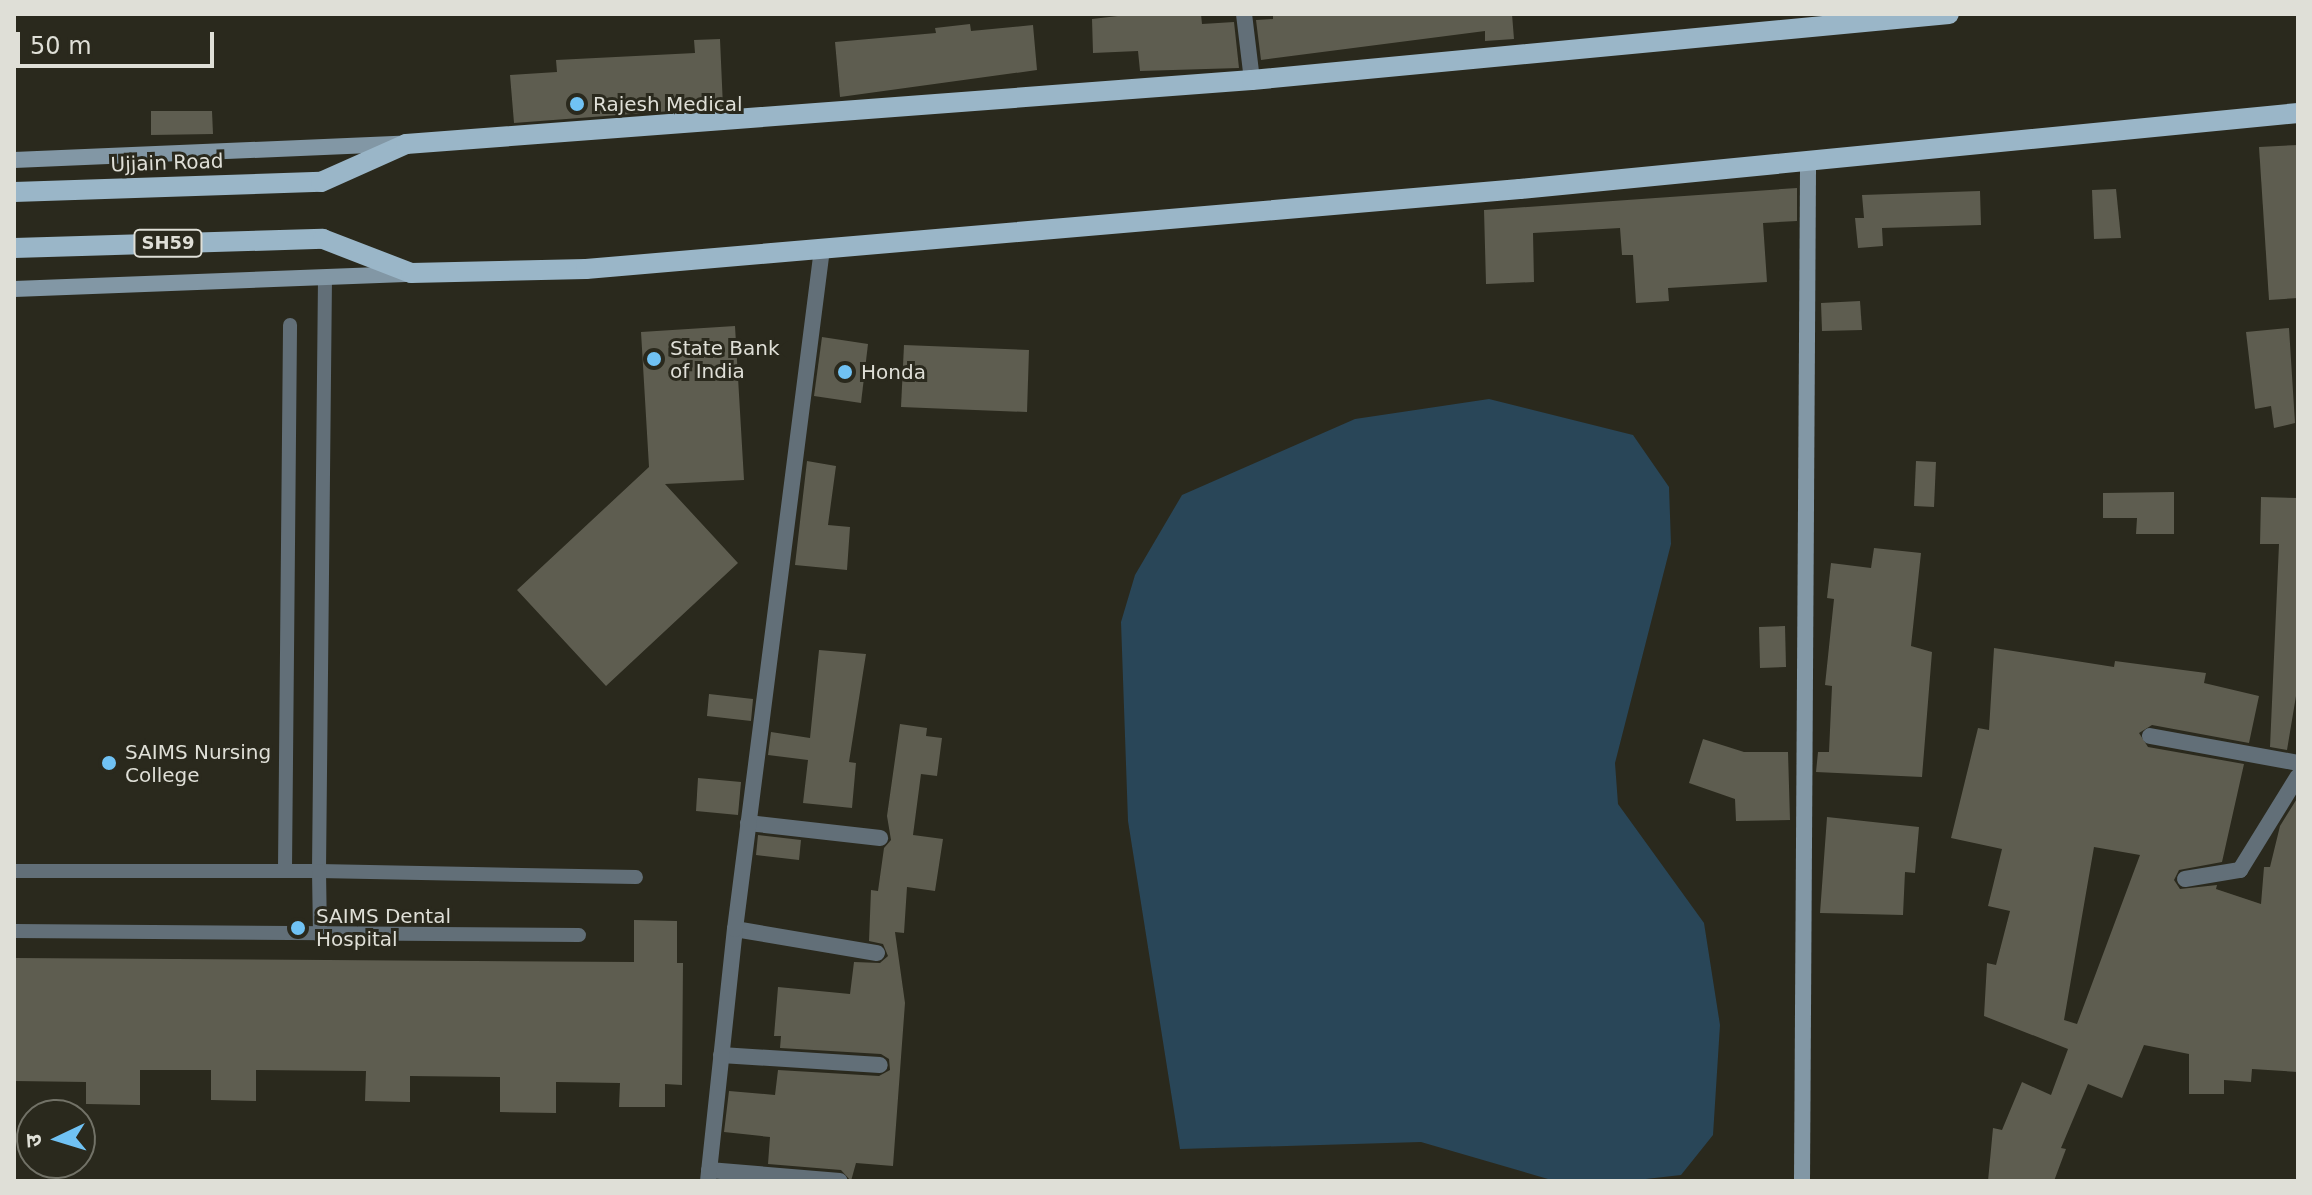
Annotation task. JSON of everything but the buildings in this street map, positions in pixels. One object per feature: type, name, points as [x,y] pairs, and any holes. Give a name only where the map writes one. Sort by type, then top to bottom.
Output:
[{"type":"main road","points":[[406,144],[1252,80],[1861,18],[1949,14]]},
{"type":"main road","points":[[411,273],[586,269],[822,249],[1808,161],[2298,113]]},
{"type":"main road","name":"Ujjain Road","points":[[14,192],[321,182],[406,144]]},
{"type":"main road","name":"SH59","points":[[14,248],[323,239],[411,273]]},
{"type":"street","points":[[1244,14],[1252,80]]},
{"type":"street","points":[[14,160],[406,144]]},
{"type":"street","points":[[1802,1181],[1808,161]]},
{"type":"street","points":[[822,249],[735,929],[709,1175],[840,1181]]},
{"type":"street","points":[[14,289],[411,273]]},
{"type":"street","points":[[2150,736],[2298,763]]},
{"type":"street","points":[[2185,879],[2240,870],[2298,776]]},
{"type":"street","points":[[748,823],[880,838]]},
{"type":"street","points":[[735,929],[877,953]]},
{"type":"street","points":[[721,1055],[880,1065]]},
{"type":"lane","points":[[320,936],[325,278]]},
{"type":"lane","points":[[285,869],[290,325]]},
{"type":"lane","points":[[14,871],[285,869],[636,877]]},
{"type":"lane","points":[[14,931],[320,936],[579,935]]},
{"type":"water","points":[[1489,399],[1633,435],[1669,487],[1671,544],[1615,763],[1618,804],[1704,923],[1720,1025],[1713,1135],[1681,1175],[1637,1180],[1548,1179],[1421,1142],[1180,1149],[1128,821],[1121,622],[1135,575],[1182,495],[1355,419]]},
{"type":"place","name":"Rajesh Medical","points":[[577,104]]},
{"type":"place","name":"State Bank of India","points":[[654,359]]},
{"type":"place","name":"Honda","points":[[845,372]]},
{"type":"place","name":"SAIMS Nursing College","points":[[109,763]]},
{"type":"place","name":"SAIMS Dental Hospital","points":[[298,928]]}]
